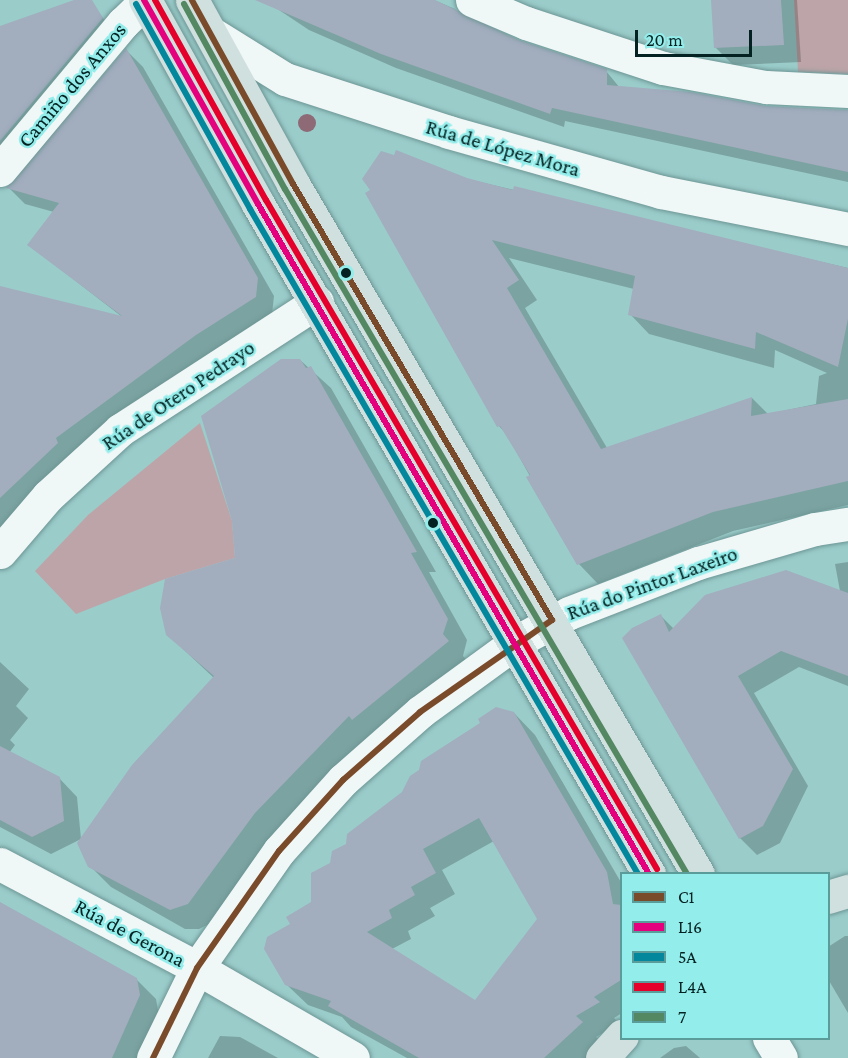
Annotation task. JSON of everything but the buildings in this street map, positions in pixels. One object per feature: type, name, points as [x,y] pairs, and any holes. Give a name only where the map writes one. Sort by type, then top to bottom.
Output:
[{"type":"main road","points":[[145,0],[317,302],[648,872]]},
{"type":"main road","name":"Rúa de López Mora","points":[[192,0],[211,33]]},
{"type":"main road","points":[[211,33],[293,184],[552,620],[697,872]]},
{"type":"main road","points":[[830,896],[848,891]]},
{"type":"main road","points":[[602,1058],[620,1037]]},
{"type":"street","name":"Camiño dos Anxos","points":[[0,170],[123,23],[145,0]]},
{"type":"street","points":[[472,0],[526,23],[663,68],[766,87],[848,91]]},
{"type":"street","name":"Rúa de López Mora","points":[[211,33],[285,79],[449,132],[661,192],[848,229]]},
{"type":"street","name":"Rúa de Otero Pedrayo","points":[[0,552],[48,496],[120,430],[317,302]]},
{"type":"street","name":"Rúa do Pintor Laxeiro","points":[[153,1058],[196,968],[279,851],[343,780],[420,712],[516,642],[552,620],[698,563],[815,529],[848,524]]},
{"type":"street","name":"Rúa de Gerona","points":[[0,864],[196,968],[353,1058]]},
{"type":"street","points":[[770,1040],[781,1058]]},
{"type":"shaded area","points":[[794,0],[848,0],[848,74],[798,72]]},
{"type":"shaded area","points":[[200,423],[232,521],[235,558],[165,579],[76,614],[35,571],[88,515]]},
{"type":"transit line","name":"L16","points":[[144,0],[258,204],[648,872]]},
{"type":"transit line","name":"L4A","points":[[155,0],[266,200],[657,869]]},
{"type":"transit line","name":"C1","points":[[153,1058],[197,968],[279,851],[343,780],[420,712],[552,620],[293,184],[192,0]]},
{"type":"transit line","name":"5A","points":[[136,4],[250,209],[637,872]]},
{"type":"transit line","name":"7","points":[[184,4],[285,189],[686,872]]}]
